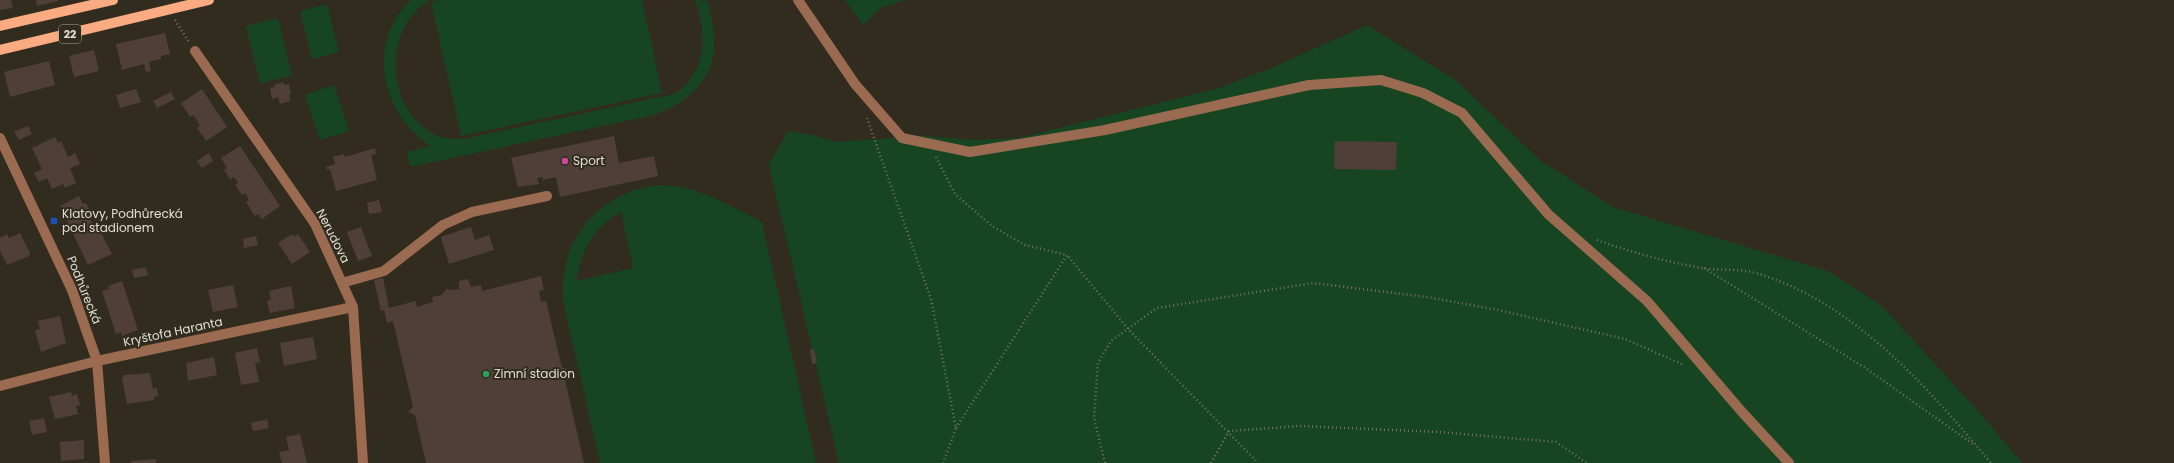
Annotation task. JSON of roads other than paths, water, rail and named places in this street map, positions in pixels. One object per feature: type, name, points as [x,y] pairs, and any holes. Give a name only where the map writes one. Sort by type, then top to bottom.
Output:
[{"type":"main road","name":"22","points":[[0,26],[113,0]]},
{"type":"main road","name":"22","points":[[0,50],[209,0]]},
{"type":"street","points":[[798,0],[855,84],[902,138],[970,152],[1105,130],[1309,85],[1381,80],[1423,93],[1462,113],[1548,214],[1647,301],[1742,412],[1789,463]]},
{"type":"street","name":"Nerudova","points":[[195,51],[315,224],[353,307],[363,463]]},
{"type":"street","name":"Podhůrecká","points":[[0,138],[72,290],[97,361],[105,463]]},
{"type":"street","points":[[342,283],[384,270],[443,225],[472,212],[547,196]]},
{"type":"street","name":"Kryštofa Haranta","points":[[0,386],[97,361],[353,307]]},
{"type":"place","name":"Sport","points":[[565,161]]},
{"type":"place","name":"Klatovy, Podhůrecká pod stadionem","points":[[54,221]]},
{"type":"place","name":"Zimní stadion","points":[[486,374]]}]
